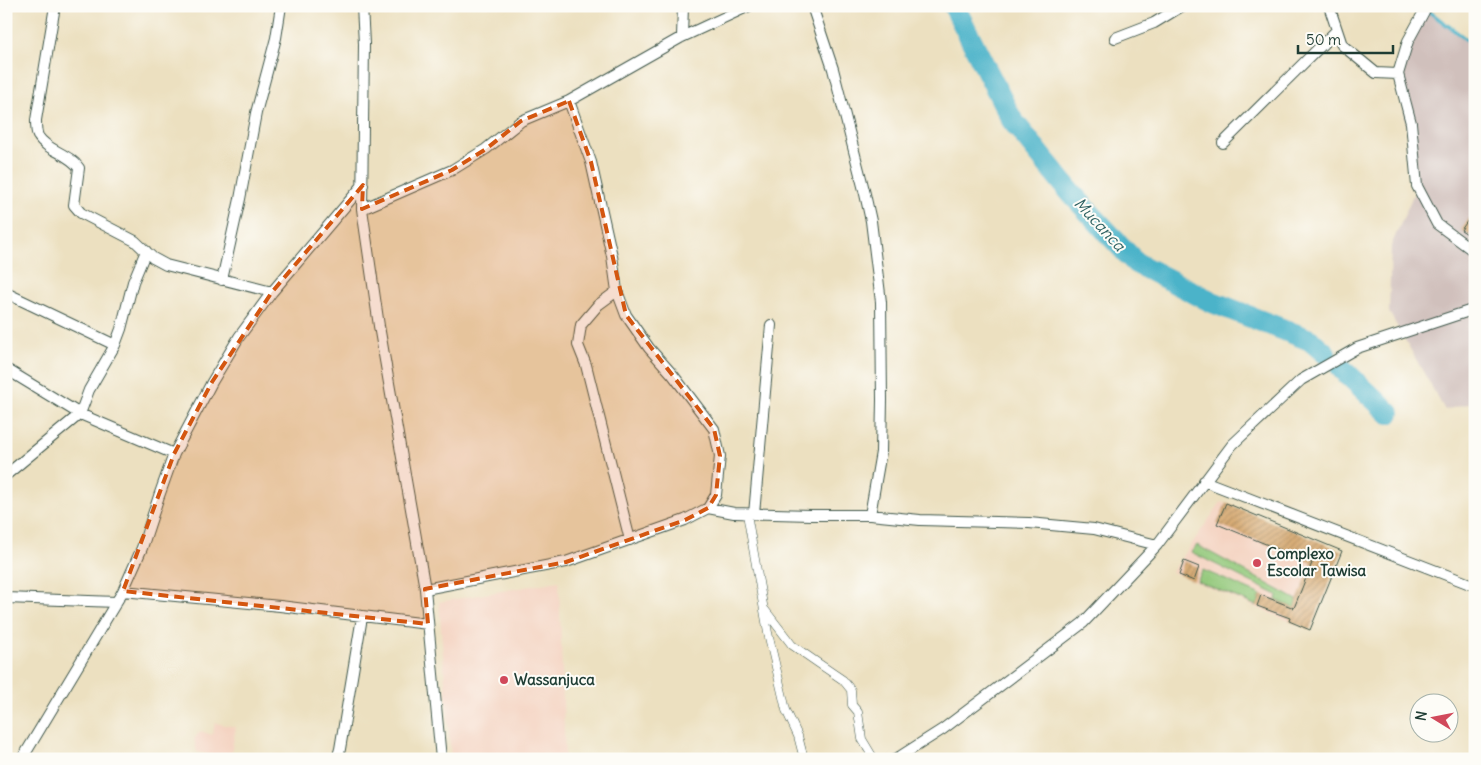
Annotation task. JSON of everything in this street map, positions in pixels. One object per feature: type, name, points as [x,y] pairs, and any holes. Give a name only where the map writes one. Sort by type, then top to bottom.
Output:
[{"type":"street","points":[[55,6],[36,120],[38,135],[46,145],[74,161],[79,168],[74,205],[81,213],[135,241],[153,258],[166,265],[272,292]]},
{"type":"street","points":[[222,280],[256,113],[276,38],[281,6]]},
{"type":"street","points":[[362,6],[364,44],[362,209],[379,326],[425,589],[441,759]]},
{"type":"street","points":[[682,37],[683,6]]},
{"type":"street","points":[[362,209],[452,170],[486,149],[521,120],[569,101],[682,37],[749,6]]},
{"type":"street","points":[[812,6],[833,69],[865,194],[871,221],[881,302],[881,452],[870,514]]},
{"type":"street","points":[[1115,38],[1154,23],[1182,6]]},
{"type":"street","points":[[1329,6],[1342,45],[1376,73],[1398,74]]},
{"type":"street","points":[[1427,6],[1408,41],[1398,74],[1411,123],[1417,186],[1437,224],[1475,252]]},
{"type":"street","points":[[1223,143],[1337,30]]},
{"type":"street","points":[[425,589],[566,562],[685,520],[708,508],[716,495],[720,456],[714,429],[673,375],[649,348],[626,315],[617,291],[612,256],[591,162],[569,101]]},
{"type":"street","points":[[22,759],[123,591],[142,548],[158,496],[174,454],[212,382],[239,337],[272,292],[362,186]]},
{"type":"street","points":[[6,475],[80,414],[89,390],[115,345],[133,282],[146,251]]},
{"type":"street","points":[[617,291],[598,305],[582,325],[578,345],[586,364],[630,540]]},
{"type":"street","points":[[6,293],[115,345]]},
{"type":"street","points":[[896,759],[943,729],[1083,623],[1157,545],[1232,445],[1301,380],[1357,348],[1475,309]]},
{"type":"street","points":[[771,325],[750,514],[768,634],[786,710],[798,736],[804,759]]},
{"type":"street","points":[[6,370],[80,414],[174,454]]},
{"type":"street","points":[[1204,481],[1475,586]]},
{"type":"street","points":[[708,508],[750,514],[870,514],[920,520],[1029,523],[1094,529],[1157,545]]},
{"type":"street","points":[[123,591],[280,606],[428,624]]},
{"type":"street","points":[[6,598],[116,602]]},
{"type":"street","points":[[764,608],[792,645],[843,680],[852,690],[852,705],[858,712],[862,739],[874,759]]},
{"type":"street","points":[[337,759],[362,617]]},
{"type":"highlighted area","points":[[569,101],[591,162],[626,315],[714,429],[720,456],[716,495],[708,508],[685,520],[566,562],[425,589],[428,624],[123,591],[174,454],[212,382],[272,292],[363,185],[362,209],[452,170],[486,149],[521,121]]},
{"type":"shaded area","points":[[1425,9],[1475,46],[1475,402],[1445,410],[1389,312],[1391,246],[1417,186],[1398,74]]},
{"type":"shaded area","name":"Complexo Escolar Tawisa","points":[[1221,502],[1342,551],[1310,630],[1172,572]]},
{"type":"shaded area","name":"Wassanjuca","points":[[559,581],[565,759],[451,759],[439,602]]},
{"type":"shaded area","points":[[215,723],[236,727],[230,759],[197,752],[194,739],[201,731],[212,735]]},
{"type":"green space","points":[[1197,545],[1297,600],[1294,608],[1276,600],[1277,595],[1191,552]]},
{"type":"green space","points":[[1203,570],[1261,595],[1257,606],[1197,581]]},
{"type":"building","points":[[1475,210],[1475,239],[1461,230]]},
{"type":"building","points":[[1226,503],[1342,551],[1310,630],[1289,621],[1290,618],[1257,606],[1261,595],[1294,608],[1312,563],[1217,524]]},
{"type":"building","points":[[1184,561],[1199,567],[1194,581],[1179,575]]},
{"type":"waterway","name":"Mucanca","points":[[954,6],[1012,120],[1071,193],[1136,263],[1212,302],[1310,340],[1325,353]]},
{"type":"waterway","points":[[1427,10],[1475,46]]},
{"type":"waterway","name":"Mucanca","points":[[1342,369],[1389,413]]},
{"type":"place","name":"Complexo Escolar Tawisa","points":[[1257,563]]},
{"type":"place","name":"Wassanjuca","points":[[504,680]]}]
